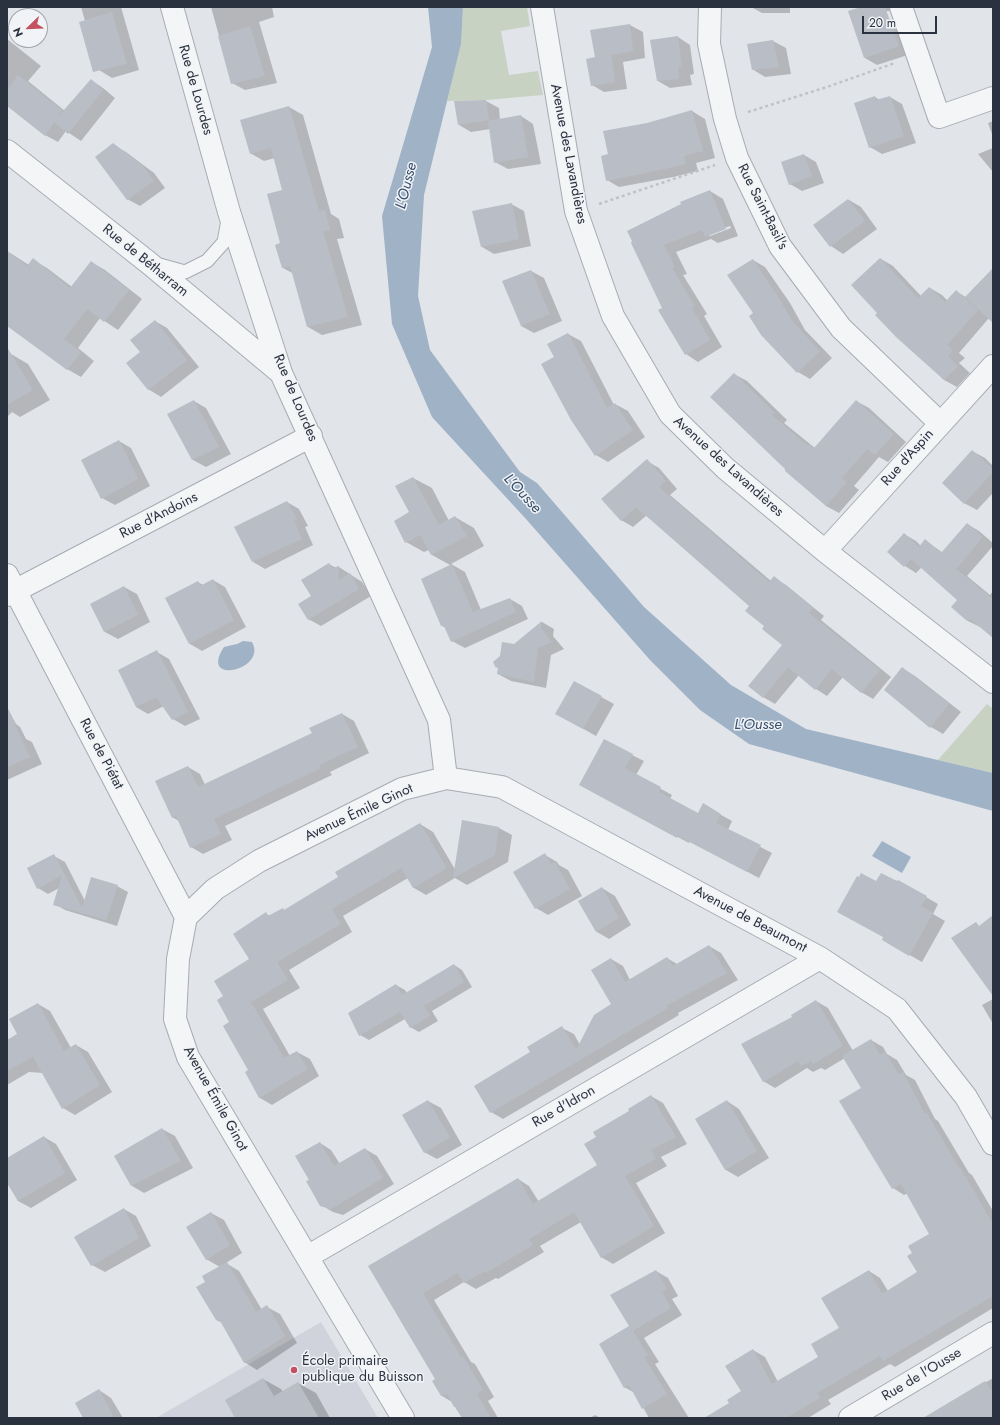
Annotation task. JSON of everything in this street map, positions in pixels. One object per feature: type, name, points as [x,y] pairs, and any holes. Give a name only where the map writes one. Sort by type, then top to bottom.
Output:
[{"type":"street","name":"Rue de Lourdes","points":[[172,7],[229,212],[281,373],[439,720],[446,778]]},
{"type":"street","name":"Avenue des Lavandières","points":[[542,7],[576,211],[613,316],[670,414],[725,468],[825,551],[992,680]]},
{"type":"street","name":"Rue Saint-Basil's","points":[[710,7],[709,44],[725,119],[737,158],[780,246],[841,328],[940,423]]},
{"type":"street","points":[[901,7],[939,116],[993,98]]},
{"type":"street","name":"Rue de Bétharram","points":[[7,151],[149,262],[281,373]]},
{"type":"street","name":"Rue d'Aspin","points":[[825,551],[993,366]]},
{"type":"street","name":"Rue d'Andoins","points":[[10,587],[311,436]]},
{"type":"street","name":"Rue de Piétat","points":[[10,587],[186,917]]},
{"type":"street","name":"Avenue Émile Ginot","points":[[403,1418],[188,1057],[176,1019],[178,959],[186,917],[215,889],[259,861],[402,789],[446,778]]},
{"type":"street","name":"Avenue de Beaumont","points":[[446,778],[502,786],[820,958],[897,1010],[966,1097],[993,1144]]},
{"type":"street","name":"Rue d'Idron","points":[[307,1257],[820,958]]},
{"type":"street","name":"Rue de l'Ousse","points":[[850,1418],[993,1333]]},
{"type":"lane","points":[[149,262],[185,272],[207,261],[224,242],[229,212]]},
{"type":"path","points":[[725,119],[827,87],[918,55]]},
{"type":"path","points":[[576,211],[737,158]]},
{"type":"shaded area","name":"École primaire publique du Buisson","points":[[321,1322],[378,1418],[156,1418]]},
{"type":"green space","points":[[463,7],[527,7],[530,26],[501,31],[509,75],[538,71],[543,95],[486,100],[447,101],[461,43]]},
{"type":"green space","points":[[987,704],[993,709],[993,773],[938,760]]},
{"type":"water","name":"L'Ousse","points":[[428,7],[463,7],[461,44],[424,195],[418,296],[430,350],[520,472],[537,483],[644,607],[731,685],[806,729],[993,773],[993,811],[749,744],[700,710],[650,660],[526,519],[432,417],[392,324],[382,216],[432,47]]},
{"type":"water","points":[[243,641],[252,642],[254,652],[251,660],[234,670],[226,670],[220,667],[218,659],[224,647]]},
{"type":"water","points":[[882,841],[911,857],[902,873],[872,856]]},
{"type":"building","points":[[861,7],[885,7],[899,46],[864,58],[848,11]]},
{"type":"building","points":[[112,12],[127,64],[93,72],[79,22]]},
{"type":"building","points":[[630,24],[633,51],[611,55],[615,82],[591,86],[586,59],[595,57],[590,30]]},
{"type":"building","points":[[250,26],[265,76],[231,84],[218,36]]},
{"type":"building","points":[[678,36],[682,67],[678,68],[679,79],[657,81],[650,40]]},
{"type":"building","points":[[773,40],[779,67],[752,70],[747,44]]},
{"type":"building","points":[[18,75],[62,110],[57,118],[91,79],[103,90],[68,134],[54,122],[45,136],[7,106],[7,90]]},
{"type":"building","points":[[875,96],[876,100],[890,96],[904,136],[869,148],[854,103]]},
{"type":"building","points":[[486,100],[489,120],[458,125],[454,101]]},
{"type":"building","points":[[289,106],[319,212],[325,210],[330,230],[323,231],[348,317],[307,327],[290,266],[282,268],[275,245],[280,243],[267,194],[282,190],[271,148],[250,154],[240,120]]},
{"type":"building","points":[[692,110],[703,151],[684,156],[686,164],[606,181],[601,156],[608,154],[603,131],[647,123]]},
{"type":"building","points":[[521,115],[528,157],[494,163],[488,121]]},
{"type":"building","points":[[113,143],[142,165],[154,181],[127,200],[95,157]]},
{"type":"building","points":[[804,154],[812,176],[789,185],[781,162]]},
{"type":"building","points":[[710,190],[726,229],[705,237],[702,230],[664,245],[675,267],[672,268],[695,306],[692,308],[710,340],[685,355],[658,310],[662,308],[631,243],[632,241],[627,231],[681,204],[680,202]]},
{"type":"building","points":[[848,199],[865,221],[830,247],[813,225]]},
{"type":"building","points":[[512,203],[519,239],[481,247],[472,211]]},
{"type":"building","points":[[7,251],[27,266],[33,258],[70,288],[91,261],[129,290],[104,322],[87,309],[64,339],[81,352],[67,370],[7,326]]},
{"type":"building","points":[[880,258],[918,298],[929,287],[945,302],[956,290],[978,310],[947,345],[953,350],[948,356],[958,366],[944,380],[896,337],[875,315],[877,313],[851,285]]},
{"type":"building","points":[[753,259],[793,322],[820,351],[797,373],[761,335],[749,316],[753,313],[727,275]]},
{"type":"building","points":[[993,268],[993,323],[965,297]]},
{"type":"building","points":[[531,270],[550,314],[521,326],[502,281]]},
{"type":"building","points":[[155,320],[187,360],[148,390],[126,363],[140,352],[130,340]]},
{"type":"building","points":[[568,333],[607,408],[615,403],[633,430],[595,456],[571,420],[541,364],[554,357],[547,344]]},
{"type":"building","points":[[7,347],[33,390],[7,405]]},
{"type":"building","points":[[734,373],[775,413],[772,415],[807,445],[809,444],[814,448],[856,400],[894,434],[875,455],[867,449],[842,478],[847,482],[826,506],[785,471],[785,469],[710,397]]},
{"type":"building","points":[[194,400],[219,447],[192,460],[167,414]]},
{"type":"building","points":[[119,440],[138,479],[101,499],[81,460]]},
{"type":"building","points":[[972,450],[993,469],[993,472],[964,504],[942,483]]},
{"type":"building","points":[[647,459],[666,481],[659,487],[769,582],[774,576],[813,608],[809,613],[880,670],[861,693],[832,669],[815,690],[788,667],[763,698],[748,686],[782,645],[762,629],[764,626],[745,611],[749,606],[636,507],[621,521],[601,499]]},
{"type":"building","points":[[413,477],[439,525],[455,516],[467,536],[431,555],[420,535],[405,543],[394,521],[409,512],[395,486]]},
{"type":"building","points":[[287,501],[297,519],[294,520],[302,539],[252,562],[234,527]]},
{"type":"building","points":[[967,523],[983,537],[956,569],[993,599],[993,638],[970,619],[967,621],[951,607],[957,600],[911,559],[904,567],[887,552],[904,533],[919,547],[925,539],[941,553]]},
{"type":"building","points":[[329,563],[332,568],[339,566],[339,580],[350,573],[359,589],[308,620],[298,604],[311,596],[301,580]]},
{"type":"building","points":[[452,564],[473,612],[510,598],[516,612],[451,642],[444,626],[441,626],[421,579]]},
{"type":"building","points":[[213,579],[234,620],[189,644],[165,598],[198,581],[200,586]]},
{"type":"building","points":[[124,586],[138,615],[104,632],[90,604]]},
{"type":"building","points":[[542,621],[541,628],[552,642],[538,648],[534,682],[497,674],[498,667],[496,668],[493,662],[500,656],[502,642],[514,644]]},
{"type":"building","points":[[157,650],[188,712],[172,720],[156,697],[136,707],[118,670]]},
{"type":"building","points":[[902,667],[949,704],[930,728],[884,690]]},
{"type":"building","points":[[574,681],[602,696],[583,729],[555,714]]},
{"type":"building","points":[[7,707],[30,757],[7,767]]},
{"type":"building","points":[[342,713],[358,747],[319,765],[321,768],[214,819],[221,834],[190,848],[176,816],[172,818],[155,781],[188,766],[198,787],[312,733],[309,728]]},
{"type":"building","points":[[604,739],[633,754],[625,768],[661,787],[659,792],[698,813],[703,803],[721,814],[716,823],[761,845],[747,872],[678,836],[677,838],[579,785]]},
{"type":"building","points":[[462,820],[499,827],[495,855],[453,878]]},
{"type":"building","points":[[420,823],[447,868],[413,888],[401,868],[332,909],[341,924],[277,962],[288,980],[251,1002],[284,1058],[297,1051],[308,1069],[259,1098],[245,1072],[248,1070],[223,1026],[229,1022],[217,1000],[223,996],[214,981],[249,959],[233,934],[266,912],[268,916],[283,908],[284,910],[338,877],[335,872]]},
{"type":"building","points":[[545,853],[551,864],[555,862],[570,889],[535,909],[513,872]]},
{"type":"building","points":[[54,854],[82,908],[91,877],[118,885],[106,920],[53,905],[62,875],[37,889],[27,868]]},
{"type":"building","points":[[861,873],[876,881],[881,873],[897,881],[898,880],[927,896],[921,906],[933,913],[909,956],[882,940],[883,937],[837,912],[857,876],[859,877]]},
{"type":"building","points":[[602,887],[619,918],[596,932],[578,901]]},
{"type":"building","points":[[993,915],[993,996],[951,938],[976,922],[979,926]]},
{"type":"building","points":[[709,945],[727,973],[666,1006],[668,1008],[490,1113],[474,1086],[530,1052],[527,1047],[562,1026],[576,1050],[594,1015],[611,1004],[591,970],[611,958],[625,982],[667,957],[673,966]]},
{"type":"building","points":[[454,964],[464,982],[424,1006],[430,1016],[410,1028],[400,1012],[359,1036],[348,1013],[396,984],[402,995]]},
{"type":"building","points":[[816,1000],[843,1046],[813,1064],[811,1061],[801,1066],[798,1061],[763,1082],[741,1044],[792,1017],[791,1015]]},
{"type":"building","points":[[38,1003],[64,1051],[76,1044],[100,1085],[62,1109],[33,1057],[7,1071],[7,1040],[17,1034],[9,1019]]},
{"type":"building","points":[[871,1039],[880,1055],[885,1052],[899,1075],[903,1072],[925,1114],[927,1113],[993,1224],[993,1296],[883,1361],[880,1356],[817,1393],[820,1398],[786,1418],[704,1418],[729,1403],[727,1400],[741,1391],[725,1366],[753,1349],[772,1384],[818,1357],[811,1344],[839,1328],[821,1298],[869,1270],[882,1294],[917,1272],[907,1256],[912,1253],[908,1246],[929,1234],[901,1184],[892,1189],[839,1101],[861,1088],[842,1056]]},
{"type":"building","points":[[651,1095],[676,1137],[651,1150],[656,1159],[625,1176],[654,1226],[601,1258],[574,1212],[529,1239],[533,1245],[486,1273],[485,1271],[464,1283],[458,1273],[423,1293],[461,1357],[463,1356],[483,1390],[477,1394],[491,1418],[462,1418],[456,1406],[454,1407],[447,1394],[441,1396],[432,1381],[435,1379],[368,1266],[518,1178],[533,1204],[597,1165],[584,1144],[596,1137],[593,1132],[629,1111],[628,1109]]},
{"type":"building","points":[[428,1100],[450,1137],[424,1153],[402,1115]]},
{"type":"building","points":[[727,1100],[757,1151],[725,1170],[695,1119]]},
{"type":"building","points":[[162,1128],[181,1161],[131,1186],[114,1156]]},
{"type":"building","points":[[44,1136],[65,1173],[18,1201],[7,1183],[7,1158]]},
{"type":"building","points":[[320,1142],[334,1166],[365,1148],[383,1178],[331,1209],[320,1206],[306,1181],[309,1180],[295,1156]]},
{"type":"building","points":[[124,1208],[139,1238],[91,1266],[74,1237]]},
{"type":"building","points":[[211,1212],[230,1245],[206,1260],[186,1227]]},
{"type":"building","points":[[227,1262],[256,1312],[267,1305],[285,1336],[244,1363],[219,1319],[216,1320],[196,1287],[205,1282],[202,1276]]},
{"type":"building","points":[[656,1270],[667,1289],[662,1292],[671,1308],[633,1331],[648,1355],[644,1357],[667,1394],[642,1409],[629,1385],[624,1388],[599,1344],[629,1326],[610,1295]]},
{"type":"building","points":[[263,1378],[274,1396],[298,1382],[319,1418],[235,1418],[225,1400]]},
{"type":"building","points":[[985,1381],[993,1393],[993,1418],[923,1418]]},
{"type":"building","points":[[99,1389],[114,1418],[83,1418],[75,1403]]},
{"type":"place","name":"École primaire publique du Buisson","points":[[294,1370]]}]
